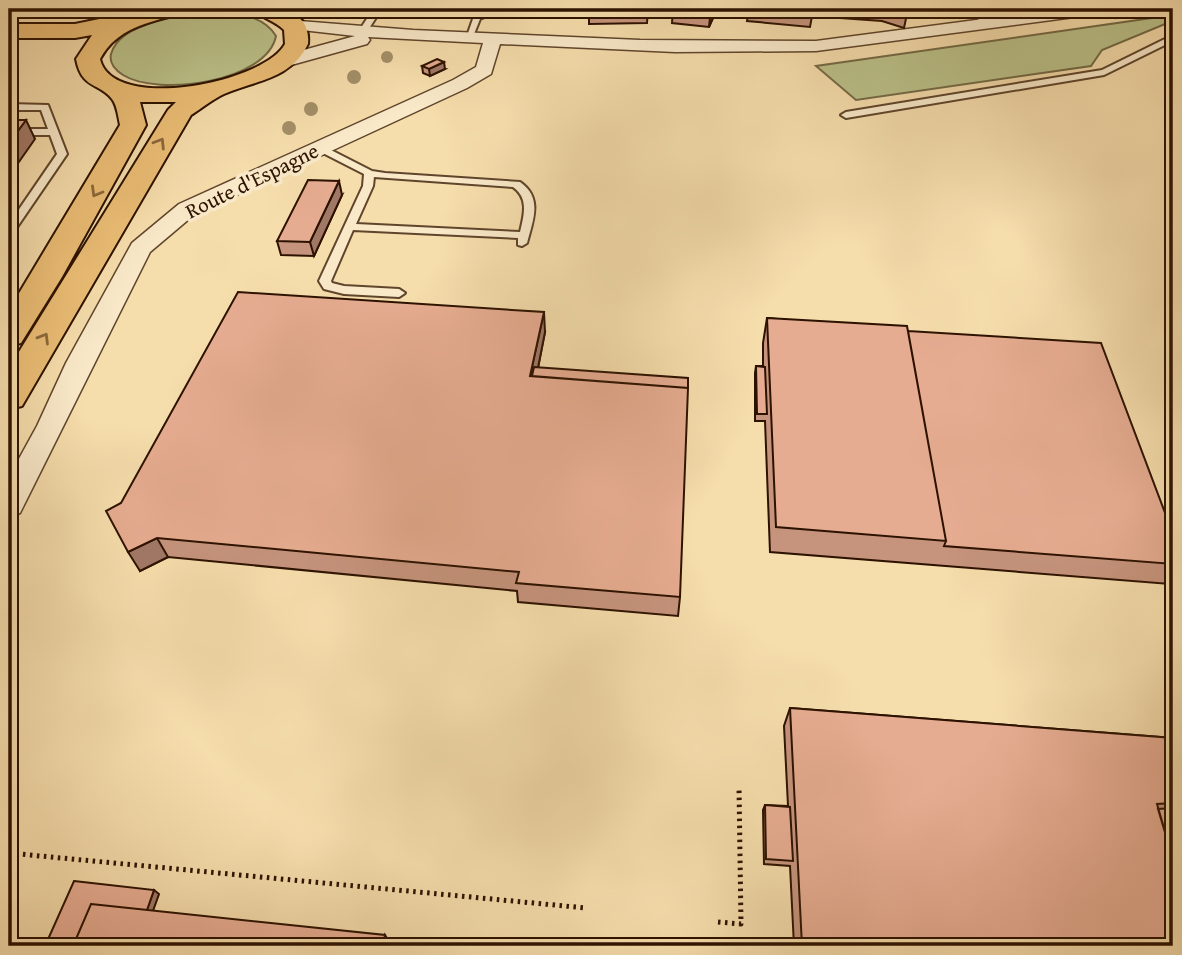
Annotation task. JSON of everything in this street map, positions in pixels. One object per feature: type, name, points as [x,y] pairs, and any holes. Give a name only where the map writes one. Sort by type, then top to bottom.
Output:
[{"type":"main road","points":[[9,31],[75,31],[129,21],[171,9]]},
{"type":"main road","points":[[129,21],[99,40],[88,59],[92,74],[117,89],[159,95],[212,91],[248,80],[284,61],[296,47],[298,33],[293,24],[265,9]]},
{"type":"main road","points":[[9,44],[66,48],[88,59]]},
{"type":"main road","points":[[9,335],[46,278],[133,125],[127,101],[117,89]]},
{"type":"main road","points":[[9,397],[181,110],[212,91]]},
{"type":"street","points":[[293,24],[368,24],[410,34],[493,39],[771,48],[816,46],[988,16],[1097,9]]},
{"type":"street","points":[[284,61],[340,44],[410,34]]},
{"type":"street","name":"Route d'Espagne","points":[[9,505],[51,426],[79,363],[140,248],[187,209],[460,84],[484,70],[493,39]]},
{"type":"lane","points":[[469,37],[477,18],[498,9]]},
{"type":"lane","points":[[846,115],[1104,72],[1173,38]]},
{"type":"lane","points":[[9,107],[45,107],[62,154],[9,231]]},
{"type":"lane","points":[[9,132],[54,132]]},
{"type":"lane","points":[[320,148],[369,173],[516,184],[528,191],[531,199],[523,239],[349,227]]},
{"type":"lane","points":[[369,173],[368,186],[325,281],[328,286],[344,290],[399,293]]},
{"type":"path","points":[[718,922],[741,924],[739,787]]},
{"type":"path","points":[[9,853],[586,908]]},
{"type":"green space","points":[[217,12],[250,17],[271,29],[276,36],[268,52],[253,65],[233,74],[184,84],[139,82],[115,69],[111,54],[117,43],[141,26],[190,14]]},
{"type":"green space","points":[[1173,15],[1173,23],[1102,50],[1091,66],[856,100],[816,66]]},
{"type":"building","points":[[437,59],[444,62],[429,69],[422,66]]},
{"type":"building","points":[[9,120],[26,120],[9,143]]},
{"type":"building","points":[[308,180],[339,181],[310,242],[277,241]]},
{"type":"building","points":[[238,292],[544,312],[530,376],[688,388],[680,597],[516,583],[519,572],[157,538],[128,552],[106,511],[121,503]]},
{"type":"building","points":[[767,318],[907,326],[946,541],[776,527]]},
{"type":"building","points":[[908,331],[1101,343],[1173,534],[1173,564],[944,546],[946,541]]},
{"type":"building","points":[[756,366],[765,367],[767,414],[757,414]]},
{"type":"building","points":[[534,367],[688,378],[688,388],[532,376]]},
{"type":"building","points":[[790,708],[1173,738],[1173,803],[1157,804],[1173,859],[1173,946],[802,946]]},
{"type":"building","points":[[765,805],[790,807],[793,861],[766,859]]},
{"type":"building","points":[[1173,808],[1173,859],[1158,809]]},
{"type":"building","points":[[74,881],[154,890],[147,910],[91,904],[73,946],[45,946]]},
{"type":"building","points":[[91,904],[385,935],[383,946],[73,946]]}]
